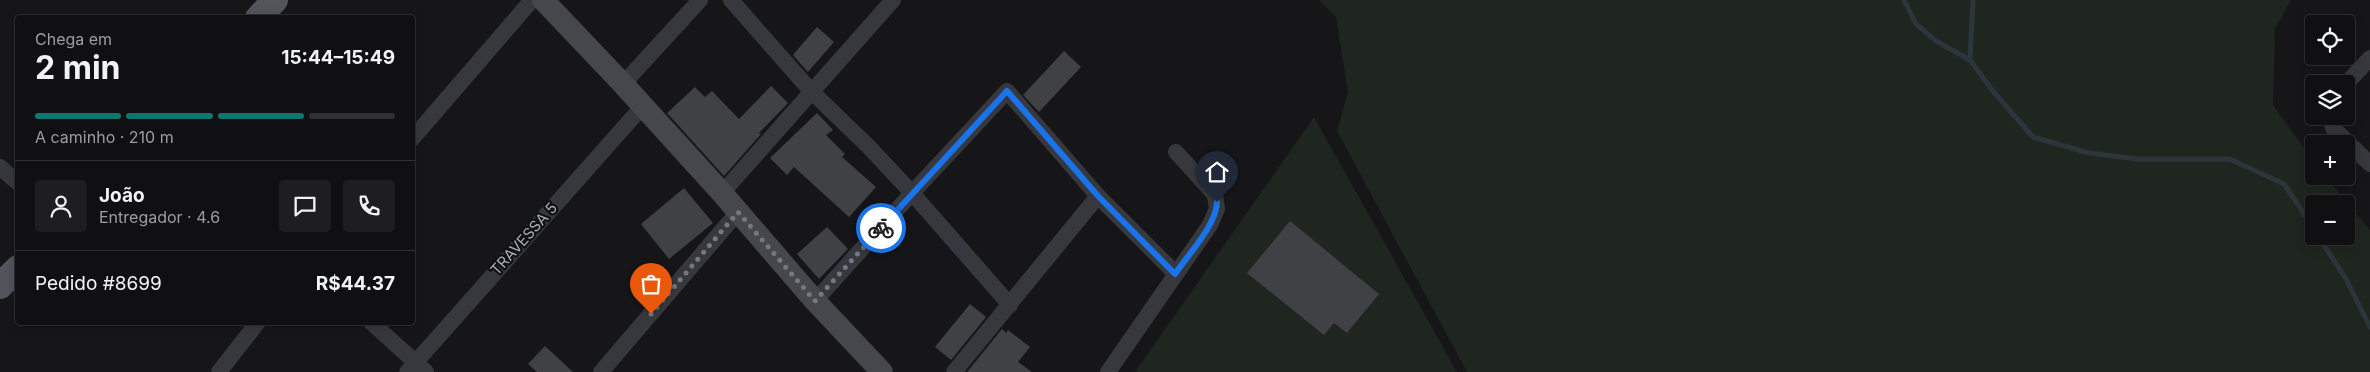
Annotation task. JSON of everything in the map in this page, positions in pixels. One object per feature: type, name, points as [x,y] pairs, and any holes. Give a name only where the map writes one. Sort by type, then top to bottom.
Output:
[{"type":"main road","points":[[261,15],[275,0]]},
{"type":"main road","points":[[0,286],[15,271]]},
{"type":"street","points":[[415,136],[532,0]]},
{"type":"street","points":[[543,0],[623,84],[722,193],[815,301],[882,372]]},
{"type":"street","points":[[623,84],[700,0]]},
{"type":"street","points":[[731,0],[811,91],[869,147],[912,193],[1010,305]]},
{"type":"street","points":[[722,193],[893,0]]},
{"type":"street","points":[[2354,75],[2370,58]]},
{"type":"street","points":[[815,301],[912,193],[1004,93],[1008,91],[1098,196],[1175,274]]},
{"type":"street","name":"TRAVESSA 5","points":[[416,369],[642,107]]},
{"type":"street","points":[[2332,125],[2333,128],[2370,164]]},
{"type":"street","points":[[1108,372],[1210,225],[1217,209],[1215,196],[1176,152]]},
{"type":"street","points":[[0,168],[15,180]]},
{"type":"street","points":[[954,372],[1098,196]]},
{"type":"street","points":[[602,372],[738,212]]},
{"type":"street","points":[[219,372],[256,325]]},
{"type":"street","points":[[374,325],[416,369]]},
{"type":"shaded area","points":[[1319,0],[2291,0],[2275,29],[2273,105],[2305,149],[2305,185],[2332,185],[2341,195],[2305,195],[2305,245],[2355,245],[2355,212],[2370,230],[2370,372],[1467,372],[1337,131],[1348,92],[1336,17]]},
{"type":"shaded area","points":[[1314,117],[1457,372],[1135,372]]},
{"type":"building","points":[[817,27],[834,42],[808,72],[793,55]]},
{"type":"building","points":[[1064,51],[1081,67],[1039,112],[1023,95]]},
{"type":"building","points":[[771,86],[788,103],[759,133],[761,134],[724,176],[667,113],[695,87],[705,97],[712,91],[739,119]]},
{"type":"building","points":[[817,113],[833,130],[826,135],[845,154],[842,157],[876,187],[849,217],[794,167],[787,175],[770,158]]},
{"type":"building","points":[[684,188],[713,223],[669,259],[641,224]]},
{"type":"building","points":[[1290,221],[1379,294],[1347,333],[1334,323],[1324,335],[1247,273]]},
{"type":"building","points":[[827,227],[848,249],[819,279],[797,254]]},
{"type":"building","points":[[970,304],[986,317],[951,360],[935,347]]},
{"type":"building","points":[[1002,329],[1006,333],[1008,330],[1030,347],[1018,362],[1032,372],[967,372]]},
{"type":"building","points":[[545,346],[573,372],[537,372],[528,364]]},
{"type":"waterway","points":[[1904,0],[1916,24],[1936,41],[1970,60]]},
{"type":"waterway","points":[[1973,0],[1970,60],[1992,90],[2033,137],[2089,153],[2137,159],[2230,159],[2284,184],[2305,216]]},
{"type":"waterway","points":[[2324,245],[2346,279],[2370,327]]},
{"type":"way so far","points":[[651,314],[738,212],[815,301],[881,228]]},
{"type":"route","points":[[881,228],[1000,96],[1007,91],[1009,91],[1098,196],[1175,274],[1210,225],[1217,209],[1217,202]]}]
